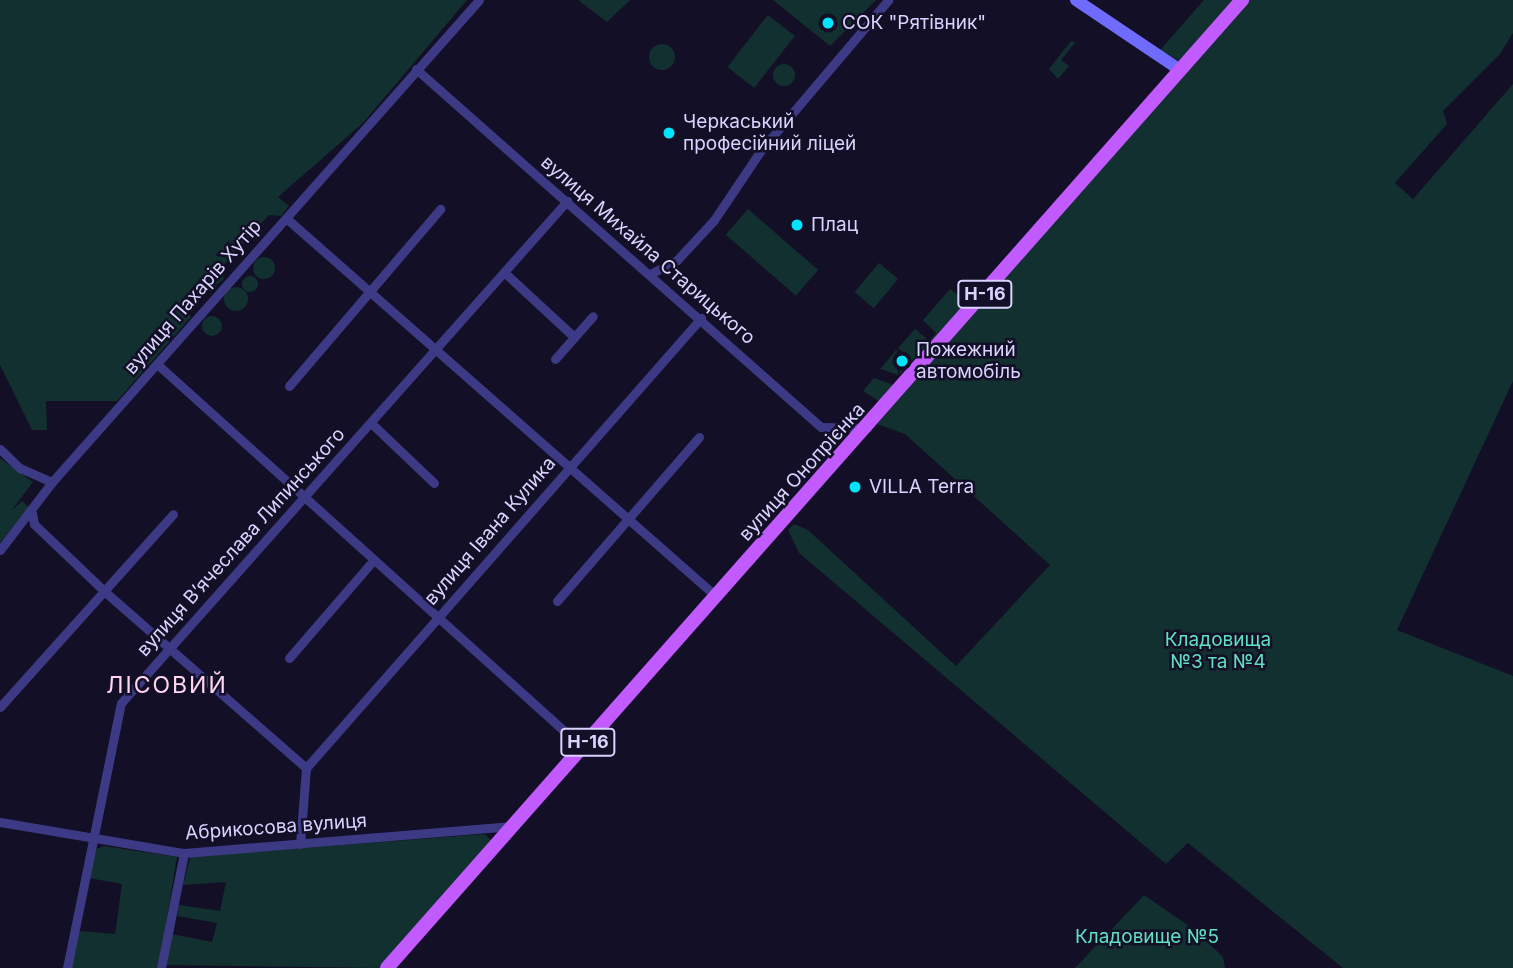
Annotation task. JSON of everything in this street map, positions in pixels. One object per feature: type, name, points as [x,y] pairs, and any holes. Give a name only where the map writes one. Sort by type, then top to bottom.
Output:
[{"type":"main road","name":"вулиця Онопрієнка","points":[[387,968],[867,428],[1242,0]]},
{"type":"street","name":"вулиця Пахарів Хутір","points":[[0,550],[33,513],[52,482],[479,0]]},
{"type":"street","points":[[652,273],[677,260],[714,220],[775,132],[888,0]]},
{"type":"street","points":[[1076,0],[1180,70]]},
{"type":"street","name":"вулиця Михайла Старицького","points":[[416,69],[652,273],[821,427],[867,428]]},
{"type":"street","name":"вулиця Вʼячеслава Липинського","points":[[67,968],[121,703],[568,201]]},
{"type":"street","points":[[289,386],[440,209]]},
{"type":"street","points":[[286,218],[438,349],[716,597]]},
{"type":"street","points":[[505,274],[574,337]]},
{"type":"street","points":[[555,359],[593,316]]},
{"type":"street","name":"вулиця Івана Кулика","points":[[306,768],[701,318]]},
{"type":"street","points":[[157,364],[372,562],[583,748]]},
{"type":"street","points":[[371,423],[434,483]]},
{"type":"street","points":[[557,601],[627,517],[699,438]]},
{"type":"street","points":[[0,449],[20,468],[52,482]]},
{"type":"street","points":[[33,513],[34,524],[104,591],[306,768],[300,844]]},
{"type":"street","points":[[0,707],[173,514]]},
{"type":"street","points":[[289,658],[372,562]]},
{"type":"street","name":"Абрикосова вулиця","points":[[0,822],[184,853],[515,825]]},
{"type":"street","points":[[161,968],[184,853]]},
{"type":"green space","points":[[0,0],[467,0],[363,123],[278,197],[289,206],[281,216],[269,215],[221,268],[224,279],[186,308],[191,317],[117,401],[46,401],[47,430],[32,430],[0,365]]},
{"type":"green space","points":[[578,0],[630,0],[607,22]]},
{"type":"green space","name":"СОК \"Рятівник\"","points":[[773,0],[876,0],[830,46]]},
{"type":"green space","points":[[1204,0],[1234,0],[1180,61],[1160,50]]},
{"type":"green space","name":"Кладовища №3 та №4","points":[[1248,0],[1513,0],[1513,33],[1500,54],[1443,111],[1447,124],[1395,183],[1413,199],[1513,84],[1513,381],[1397,630],[1513,676],[1513,968],[1343,968],[1188,843],[1166,864],[799,553],[788,530],[794,524],[808,530],[956,666],[1050,565],[905,434],[877,424]]},
{"type":"green space","points":[[768,15],[795,36],[754,88],[727,67]]},
{"type":"green space","points":[[1071,41],[1085,46],[1075,43],[1061,60],[1069,66],[1058,79],[1049,69]]},
{"type":"green space","points":[[662,44],[671,48],[675,57],[671,66],[662,70],[653,66],[649,57],[653,48]]},
{"type":"green space","points":[[784,64],[792,67],[795,75],[792,83],[784,86],[776,83],[773,75],[776,67]]},
{"type":"green space","points":[[748,209],[818,270],[796,296],[726,235]]},
{"type":"green space","points":[[264,257],[272,260],[275,268],[272,276],[264,279],[256,276],[253,268],[256,260]]},
{"type":"green space","points":[[879,263],[898,279],[874,308],[855,292]]},
{"type":"green space","points":[[247,276],[253,276],[258,284],[256,290],[247,292],[242,287],[242,281]]},
{"type":"green space","points":[[236,287],[244,291],[248,299],[244,307],[236,311],[228,307],[224,299],[228,291]]},
{"type":"green space","points":[[950,289],[967,302],[899,375],[904,353],[898,348],[915,329],[929,341],[936,333],[923,320]]},
{"type":"green space","points":[[212,316],[219,319],[222,326],[219,333],[212,336],[205,333],[202,326],[205,319]]},
{"type":"green space","points":[[897,349],[898,375],[880,369]]},
{"type":"green space","points":[[874,378],[894,385],[880,402],[863,391]]},
{"type":"green space","points":[[0,458],[33,482],[11,511],[22,501],[29,507],[0,543]]},
{"type":"green space","points":[[485,834],[492,841],[381,968],[166,965],[172,934],[212,942],[217,923],[177,916],[179,905],[220,911],[226,882],[183,885],[190,857]]},
{"type":"green space","points":[[104,846],[177,857],[159,968],[70,968],[79,931],[115,934],[122,884],[89,878],[95,849]]},
{"type":"green space","name":"Кладовище №5","points":[[1144,895],[1195,930],[1223,957],[1225,968],[1075,968]]},
{"type":"place","name":"СОК \"Рятівник\"","points":[[828,23]]},
{"type":"place","name":"Черкаський професійний ліцей","points":[[669,133]]},
{"type":"place","name":"Плац","points":[[797,225]]},
{"type":"place","name":"Пожежний автомобіль","points":[[902,361]]},
{"type":"place","name":"VILLA Terra","points":[[855,487]]},
{"type":"district","name":"ЛІСОВИЙ","points":[[167,685]]}]
